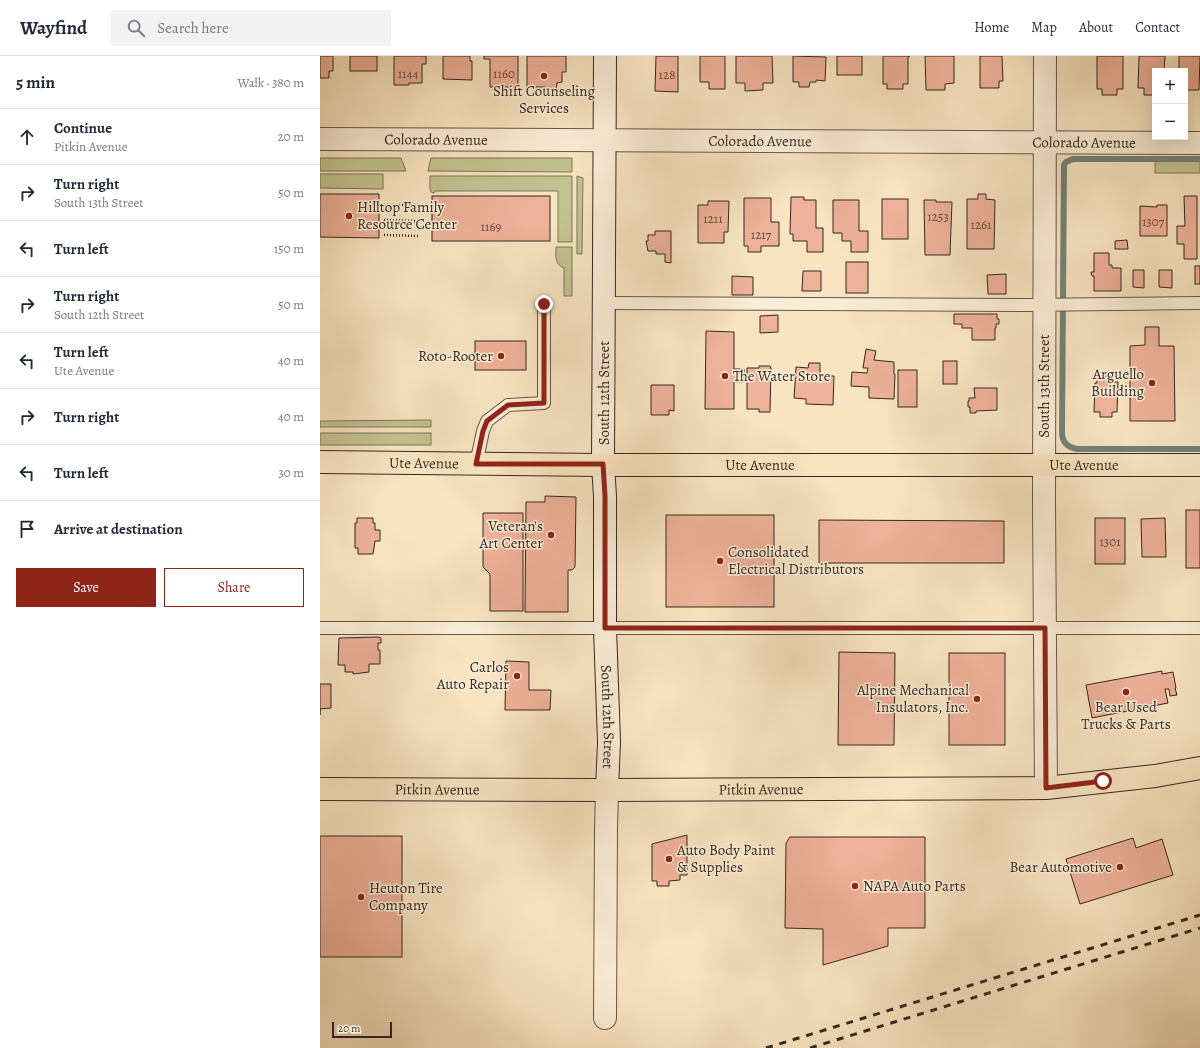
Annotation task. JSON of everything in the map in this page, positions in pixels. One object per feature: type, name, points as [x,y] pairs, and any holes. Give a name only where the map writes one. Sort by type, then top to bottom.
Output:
[{"type":"main road","name":"Ute Avenue","points":[[320,462],[476,464],[1200,465]]},
{"type":"main road","name":"Pitkin Avenue","points":[[320,789],[607,790],[1046,788],[1155,776],[1200,768]]},
{"type":"street","name":"South 12th Street","points":[[605,56],[603,464],[605,496],[605,628],[609,742],[606,830],[605,1018]]},
{"type":"street","name":"South 13th Street","points":[[1045,56],[1044,465],[1046,788]]},
{"type":"street","name":"Colorado Avenue","points":[[320,139],[1200,143]]},
{"type":"lane","points":[[476,464],[483,431],[487,421],[508,405],[544,403],[544,304]]},
{"type":"lane","points":[[604,304],[1200,304]]},
{"type":"lane","points":[[320,628],[1200,628]]},
{"type":"path","points":[[384,205],[418,205]]},
{"type":"path","points":[[384,220],[418,221]]},
{"type":"path","points":[[384,235],[418,236]]},
{"type":"green space","points":[[320,158],[401,158],[406,171],[320,171]]},
{"type":"green space","points":[[431,158],[572,158],[572,172],[428,171]]},
{"type":"green space","points":[[1155,160],[1200,160],[1200,173],[1155,173]]},
{"type":"green space","points":[[320,174],[383,174],[383,189],[320,188]]},
{"type":"green space","points":[[430,176],[572,176],[572,242],[558,242],[558,191],[435,191],[434,193],[431,192],[430,189]]},
{"type":"green space","points":[[577,176],[583,178],[582,254],[577,254]]},
{"type":"green space","points":[[556,247],[572,247],[572,296],[564,296],[564,268],[557,262]]},
{"type":"green space","points":[[431,420],[431,427],[320,427],[320,421]]},
{"type":"green space","points":[[320,433],[431,433],[431,445],[320,445]]},
{"type":"building","points":[[320,56],[333,56],[333,71],[329,71],[329,78],[320,78]]},
{"type":"building","points":[[350,56],[377,56],[377,71],[350,71]]},
{"type":"building","points":[[394,56],[426,56],[426,64],[422,64],[422,83],[394,85]]},
{"type":"building","points":[[443,56],[470,56],[470,61],[472,61],[472,80],[443,79]]},
{"type":"building","points":[[484,56],[518,56],[518,87],[490,87],[490,59],[484,59]]},
{"type":"building","name":"Shift Counseling Services","points":[[527,56],[566,56],[566,72],[562,72],[562,82],[557,83],[556,94],[545,94],[545,87],[527,87]]},
{"type":"building","points":[[656,56],[678,56],[678,92],[655,91]]},
{"type":"building","points":[[700,56],[725,56],[725,89],[709,89],[709,82],[700,82]]},
{"type":"building","points":[[736,56],[772,56],[773,83],[763,83],[763,90],[745,91],[745,83],[736,83]]},
{"type":"building","points":[[793,56],[826,57],[825,81],[816,80],[816,82],[810,82],[809,87],[799,87],[799,82],[793,82]]},
{"type":"building","points":[[837,56],[862,56],[862,75],[837,75]]},
{"type":"building","points":[[883,56],[910,56],[908,57],[908,84],[903,84],[903,89],[887,89],[887,84],[883,84]]},
{"type":"building","points":[[925,56],[954,56],[954,83],[945,84],[945,90],[926,90]]},
{"type":"building","points":[[980,56],[1002,56],[1003,81],[999,81],[999,88],[980,88]]},
{"type":"building","points":[[1097,56],[1123,56],[1123,89],[1117,89],[1117,95],[1102,95],[1102,89],[1097,89]]},
{"type":"building","points":[[1139,56],[1165,56],[1164,68],[1152,68],[1152,95],[1144,95],[1144,88],[1138,88]]},
{"type":"building","points":[[1179,56],[1200,56],[1199,90],[1188,90],[1188,68],[1179,68]]},
{"type":"building","name":"Hilltop Family Resource Center","points":[[320,194],[379,194],[379,238],[320,237]]},
{"type":"building","points":[[978,194],[986,194],[986,199],[995,200],[994,249],[967,249],[967,199],[978,199]]},
{"type":"building","points":[[432,196],[550,196],[550,241],[432,241]]},
{"type":"building","points":[[1184,196],[1197,196],[1197,259],[1184,259],[1184,244],[1177,244],[1177,226],[1185,226]]},
{"type":"building","points":[[791,197],[804,197],[804,200],[816,200],[816,228],[823,228],[823,252],[807,252],[807,241],[793,241],[793,234],[790,234]]},
{"type":"building","points":[[744,198],[771,198],[771,222],[779,222],[779,246],[761,246],[761,252],[748,252],[748,246],[744,246]]},
{"type":"building","points":[[882,199],[908,199],[908,239],[882,239]]},
{"type":"building","points":[[833,200],[859,200],[859,231],[868,231],[868,252],[851,252],[851,241],[842,241],[842,233],[833,233]]},
{"type":"building","points":[[924,200],[952,202],[950,255],[925,255]]},
{"type":"building","points":[[708,201],[729,201],[728,232],[724,232],[724,243],[698,243],[698,205],[708,205]]},
{"type":"building","points":[[1157,205],[1167,205],[1167,236],[1140,236],[1140,206],[1157,207]]},
{"type":"building","points":[[655,231],[671,231],[671,263],[665,262],[665,254],[656,254],[656,251],[648,251],[646,241],[648,241],[648,235],[655,235]]},
{"type":"building","points":[[1127,240],[1128,249],[1115,249],[1115,241]]},
{"type":"building","points":[[1094,253],[1109,253],[1109,265],[1112,265],[1112,268],[1121,268],[1121,291],[1094,291],[1094,276],[1092,276],[1091,272],[1094,272]]},
{"type":"building","points":[[846,262],[868,262],[868,293],[846,293]]},
{"type":"building","points":[[1195,266],[1200,266],[1200,284],[1195,284]]},
{"type":"building","points":[[1133,270],[1144,270],[1144,288],[1133,287]]},
{"type":"building","points":[[1159,270],[1172,270],[1172,288],[1159,287]]},
{"type":"building","points":[[803,271],[821,271],[821,291],[802,291]]},
{"type":"building","points":[[1006,274],[1006,294],[988,294],[987,275]]},
{"type":"building","points":[[732,276],[753,277],[753,295],[732,295]]},
{"type":"building","points":[[954,314],[997,314],[999,324],[996,324],[995,328],[995,340],[972,340],[972,328],[962,328],[962,324],[954,324]]},
{"type":"building","points":[[778,315],[778,332],[760,333],[760,316]]},
{"type":"building","name":"Arguello Building","points":[[1145,327],[1159,327],[1159,346],[1174,346],[1175,421],[1130,421],[1130,346],[1145,345]]},
{"type":"building","name":"The Water Store","points":[[706,331],[734,332],[734,369],[744,369],[744,382],[734,382],[734,409],[705,409]]},
{"type":"building","name":"Roto-Rooter","points":[[475,341],[526,341],[526,370],[475,370]]},
{"type":"building","points":[[866,349],[876,351],[874,360],[894,362],[894,399],[869,398],[869,387],[851,386],[852,372],[867,373],[868,368],[863,368]]},
{"type":"building","points":[[943,361],[957,361],[957,384],[943,384]]},
{"type":"building","points":[[809,363],[820,363],[820,374],[829,374],[829,376],[834,376],[833,405],[806,404],[806,399],[794,398],[796,367],[808,368]]},
{"type":"building","points":[[759,366],[770,366],[771,368],[770,412],[759,412],[759,409],[747,409],[747,368],[759,368]]},
{"type":"building","points":[[898,370],[917,370],[917,407],[898,407]]},
{"type":"building","points":[[1097,376],[1111,376],[1111,382],[1118,382],[1117,412],[1112,412],[1112,417],[1100,417],[1100,412],[1094,412],[1095,383],[1097,383]]},
{"type":"building","points":[[651,385],[674,385],[674,411],[669,410],[669,415],[651,415]]},
{"type":"building","points":[[974,388],[997,388],[997,410],[976,411],[976,413],[970,413],[968,401],[969,398],[975,398]]},
{"type":"building","name":"Veteran's Art Center","points":[[545,496],[576,497],[575,567],[572,570],[568,570],[568,612],[525,612],[526,502],[545,502]]},
{"type":"building","points":[[1186,510],[1200,510],[1200,568],[1186,568]]},
{"type":"building","points":[[483,513],[523,513],[523,611],[490,611],[490,574],[483,567]]},
{"type":"building","name":"Consolidated Electrical Distributors","points":[[666,515],[774,515],[774,607],[666,607]]},
{"type":"building","points":[[357,518],[373,518],[375,530],[380,530],[380,541],[375,541],[373,554],[358,554],[358,548],[355,548],[355,523],[357,523]]},
{"type":"building","points":[[1095,518],[1125,518],[1125,564],[1095,564]]},
{"type":"building","points":[[1165,518],[1166,557],[1142,557],[1141,519]]},
{"type":"building","points":[[819,520],[1004,521],[1004,563],[819,563]]},
{"type":"building","points":[[339,638],[381,638],[381,643],[378,643],[378,650],[380,650],[380,664],[369,664],[369,672],[353,674],[353,672],[345,672],[345,665],[338,665]]},
{"type":"building","points":[[839,652],[895,653],[894,745],[838,745]]},
{"type":"building","name":"Alpine Mechanical Insulators, Inc.","points":[[949,653],[1005,653],[1005,745],[949,745]]},
{"type":"building","name":"Carlos Auto Repair","points":[[506,661],[529,662],[529,690],[551,690],[550,710],[505,710]]},
{"type":"building","name":"Bear Used Trucks & Parts","points":[[1162,671],[1162,674],[1173,672],[1176,688],[1177,695],[1170,696],[1169,689],[1165,689],[1168,703],[1092,718],[1086,685]]},
{"type":"building","points":[[320,684],[331,684],[331,708],[320,709]]},
{"type":"building","name":"Auto Body Paint & Supplies","points":[[687,835],[687,875],[680,875],[680,880],[669,881],[669,886],[657,886],[657,881],[652,881],[652,844]]},
{"type":"building","name":"Heuton Tire Company","points":[[320,836],[402,836],[402,957],[320,957]]},
{"type":"building","name":"NAPA Auto Parts","points":[[790,837],[925,837],[925,928],[888,928],[888,946],[823,965],[823,929],[785,928],[786,843]]},
{"type":"building","name":"Bear Automotive","points":[[1133,838],[1136,848],[1162,839],[1173,875],[1080,904],[1066,859]]},
{"type":"waterway","points":[[1200,159],[1073,159],[1066,162],[1064,165],[1062,432],[1063,439],[1066,444],[1077,449],[1200,449]]},
{"type":"railway","points":[[766,1048],[1200,915]]},
{"type":"railway","points":[[810,1048],[1200,928]]},
{"type":"place","name":"Shift Counseling Services","points":[[544,76]]},
{"type":"place","name":"Hilltop Family Resource Center","points":[[349,216]]},
{"type":"place","name":"Roto-Rooter","points":[[501,356]]},
{"type":"place","name":"The Water Store","points":[[725,376]]},
{"type":"place","name":"Arguello Building","points":[[1152,383]]},
{"type":"place","name":"Veteran's Art Center","points":[[551,535]]},
{"type":"place","name":"Consolidated Electrical Distributors","points":[[720,561]]},
{"type":"place","name":"Carlos Auto Repair","points":[[517,676]]},
{"type":"place","name":"Bear Used Trucks & Parts","points":[[1126,692]]},
{"type":"place","name":"Alpine Mechanical Insulators, Inc.","points":[[977,699]]},
{"type":"place","name":"Auto Body Paint & Supplies","points":[[669,859]]},
{"type":"place","name":"Bear Automotive","points":[[1120,867]]},
{"type":"place","name":"NAPA Auto Parts","points":[[855,886]]},
{"type":"place","name":"Heuton Tire Company","points":[[361,897]]},
{"type":"route","points":[[544,304],[544,403],[508,405],[487,421],[483,431],[476,464],[603,464],[605,496],[605,628],[1045,628],[1046,788],[1103,781]]}]
